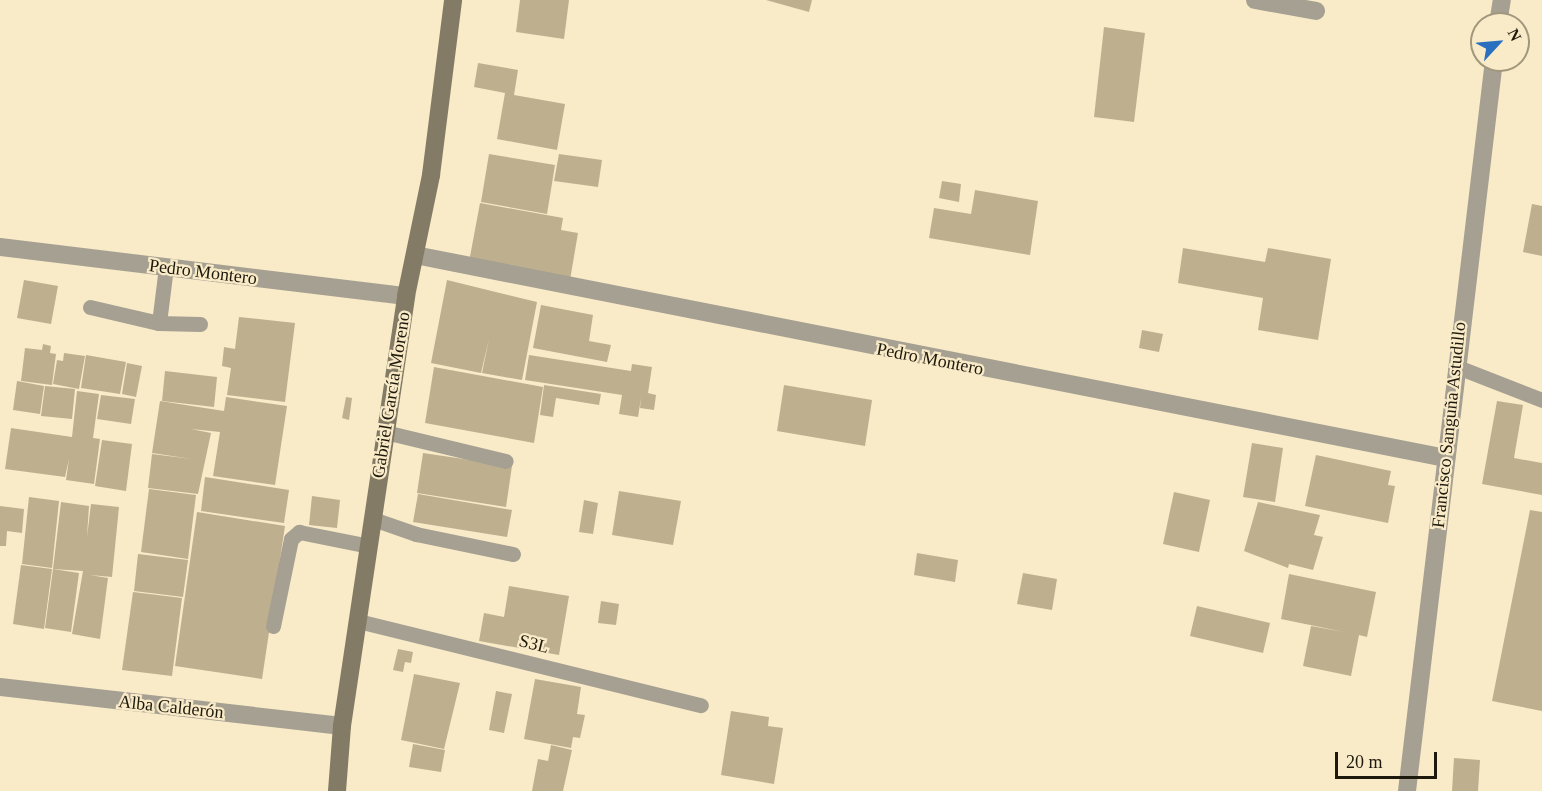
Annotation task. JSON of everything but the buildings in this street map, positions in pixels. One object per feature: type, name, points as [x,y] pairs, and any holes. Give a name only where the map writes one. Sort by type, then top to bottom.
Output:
[{"type":"street","name":"Gabriel García Moreno","points":[[337,791],[342,726],[406,296],[431,176],[453,0]]},
{"type":"street","points":[[1255,0],[1316,11]]},
{"type":"street","name":"Francisco Sanguña Astudillo","points":[[1407,791],[1455,366],[1492,72]]},
{"type":"street","name":"Pedro Montero","points":[[0,247],[406,296]]},
{"type":"street","name":"Pedro Montero","points":[[415,255],[1446,458]]},
{"type":"street","name":"Alba Calderón","points":[[0,687],[342,726]]},
{"type":"lane","points":[[159,323],[166,267]]},
{"type":"lane","points":[[90,307],[159,323],[200,324]]},
{"type":"lane","points":[[1455,366],[1542,400]]},
{"type":"lane","points":[[386,432],[506,461]]},
{"type":"lane","points":[[373,519],[416,534],[513,554]]},
{"type":"lane","points":[[273,626],[291,539],[299,532],[369,546]]},
{"type":"lane","name":"S3L","points":[[358,621],[701,705]]}]
